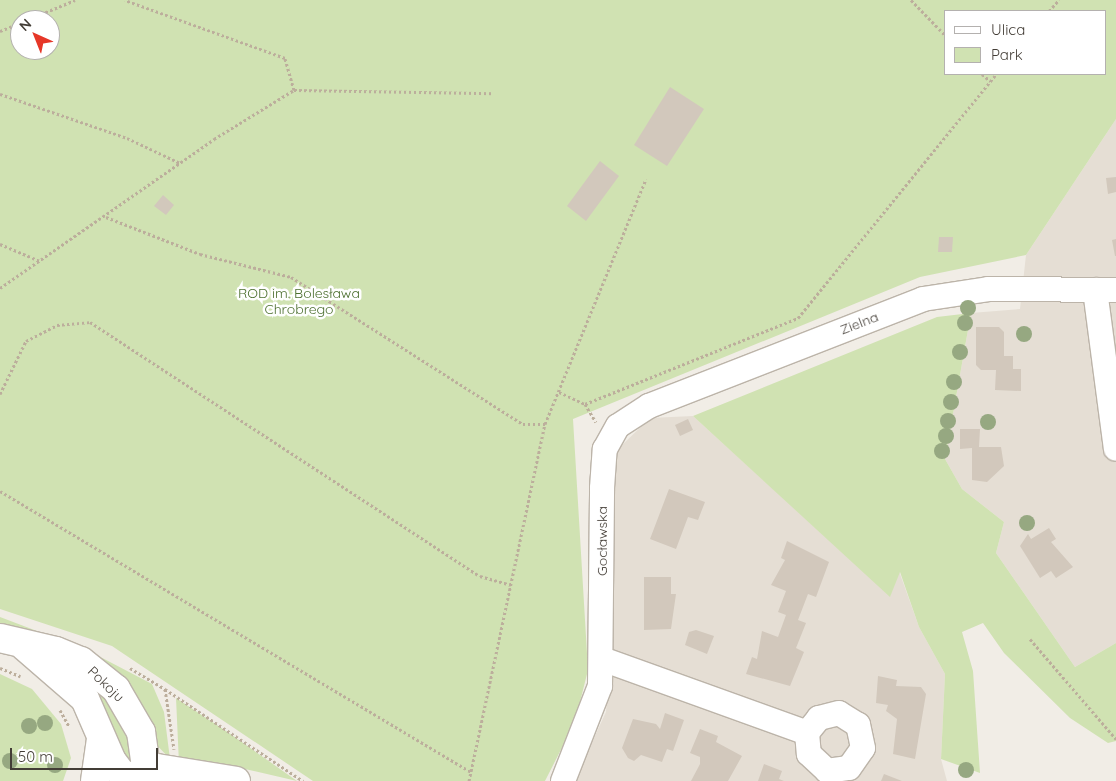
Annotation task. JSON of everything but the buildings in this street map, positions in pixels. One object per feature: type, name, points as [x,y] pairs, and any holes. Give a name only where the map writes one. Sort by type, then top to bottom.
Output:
[{"type":"street","name":"Zielna","points":[[618,426],[649,406],[923,299],[988,289],[1105,290]]},
{"type":"street","points":[[1105,290],[1116,449]]},
{"type":"street","name":"Gocławska","points":[[563,781],[591,716],[600,686],[602,659],[602,488],[605,449],[618,426]]},
{"type":"street","name":"Pokoju","points":[[10,640],[85,699],[101,739],[135,778]]},
{"type":"street","name":"Pokoju","points":[[10,640],[81,662],[116,689],[141,732],[135,778]]},
{"type":"street","points":[[602,659],[807,733]]},
{"type":"street","name":"Pokoju","points":[[95,780],[101,739]]},
{"type":"street","points":[[135,778],[236,781]]},
{"type":"path","points":[[51,10],[75,0]]},
{"type":"path","points":[[125,0],[285,58],[294,90]]},
{"type":"path","points":[[910,0],[944,34]]},
{"type":"path","points":[[1050,10],[1058,0]]},
{"type":"path","points":[[983,75],[990,81]]},
{"type":"path","points":[[585,404],[798,318],[995,75]]},
{"type":"path","points":[[0,288],[106,217],[181,163],[294,90],[494,93]]},
{"type":"path","points":[[0,94],[127,138],[181,163]]},
{"type":"path","points":[[469,781],[545,424],[646,179]]},
{"type":"path","points":[[106,217],[200,254],[291,277],[522,424],[545,424]]},
{"type":"path","points":[[0,244],[40,261]]},
{"type":"path","points":[[0,394],[26,342],[57,325],[90,322],[480,576],[511,585]]},
{"type":"path","points":[[559,392],[585,404],[588,412]]},
{"type":"path","points":[[0,490],[471,772]]},
{"type":"path","points":[[1030,639],[1116,739]]},
{"type":"path","points":[[0,668],[29,680]]},
{"type":"path","points":[[165,689],[303,781]]},
{"type":"path","points":[[58,707],[73,735]]},
{"type":"shaded area","points":[[1116,119],[1116,643],[1075,667],[996,553],[1004,522],[962,489],[945,459],[971,313],[1020,309],[1026,255]]},
{"type":"shaded area","points":[[693,416],[890,596],[899,571],[919,627],[945,674],[941,759],[947,781],[574,781],[606,712],[611,640],[611,515],[618,449],[650,418]]},
{"type":"green space","name":"ROD im. Bolesława Chrobrego","points":[[0,0],[1116,0],[1116,119],[1026,255],[920,277],[573,419],[588,670],[575,722],[545,781],[313,781],[112,646],[0,609]]},
{"type":"green space","points":[[971,313],[945,459],[962,489],[1004,522],[996,553],[1075,667],[1116,643],[1116,741],[1108,743],[1070,718],[1004,653],[983,623],[962,632],[973,671],[980,773],[941,759],[945,674],[919,627],[900,572],[890,597],[693,416],[937,317]]},
{"type":"green space","points":[[0,617],[87,650],[152,684],[164,712],[170,759],[152,740],[144,721],[0,625]]},
{"type":"green space","points":[[0,674],[32,689],[61,724],[71,758],[63,781],[0,781]]},
{"type":"green space","points":[[93,677],[135,738],[131,767],[116,742]]},
{"type":"green space","points":[[176,698],[297,781],[245,769],[179,764]]}]
